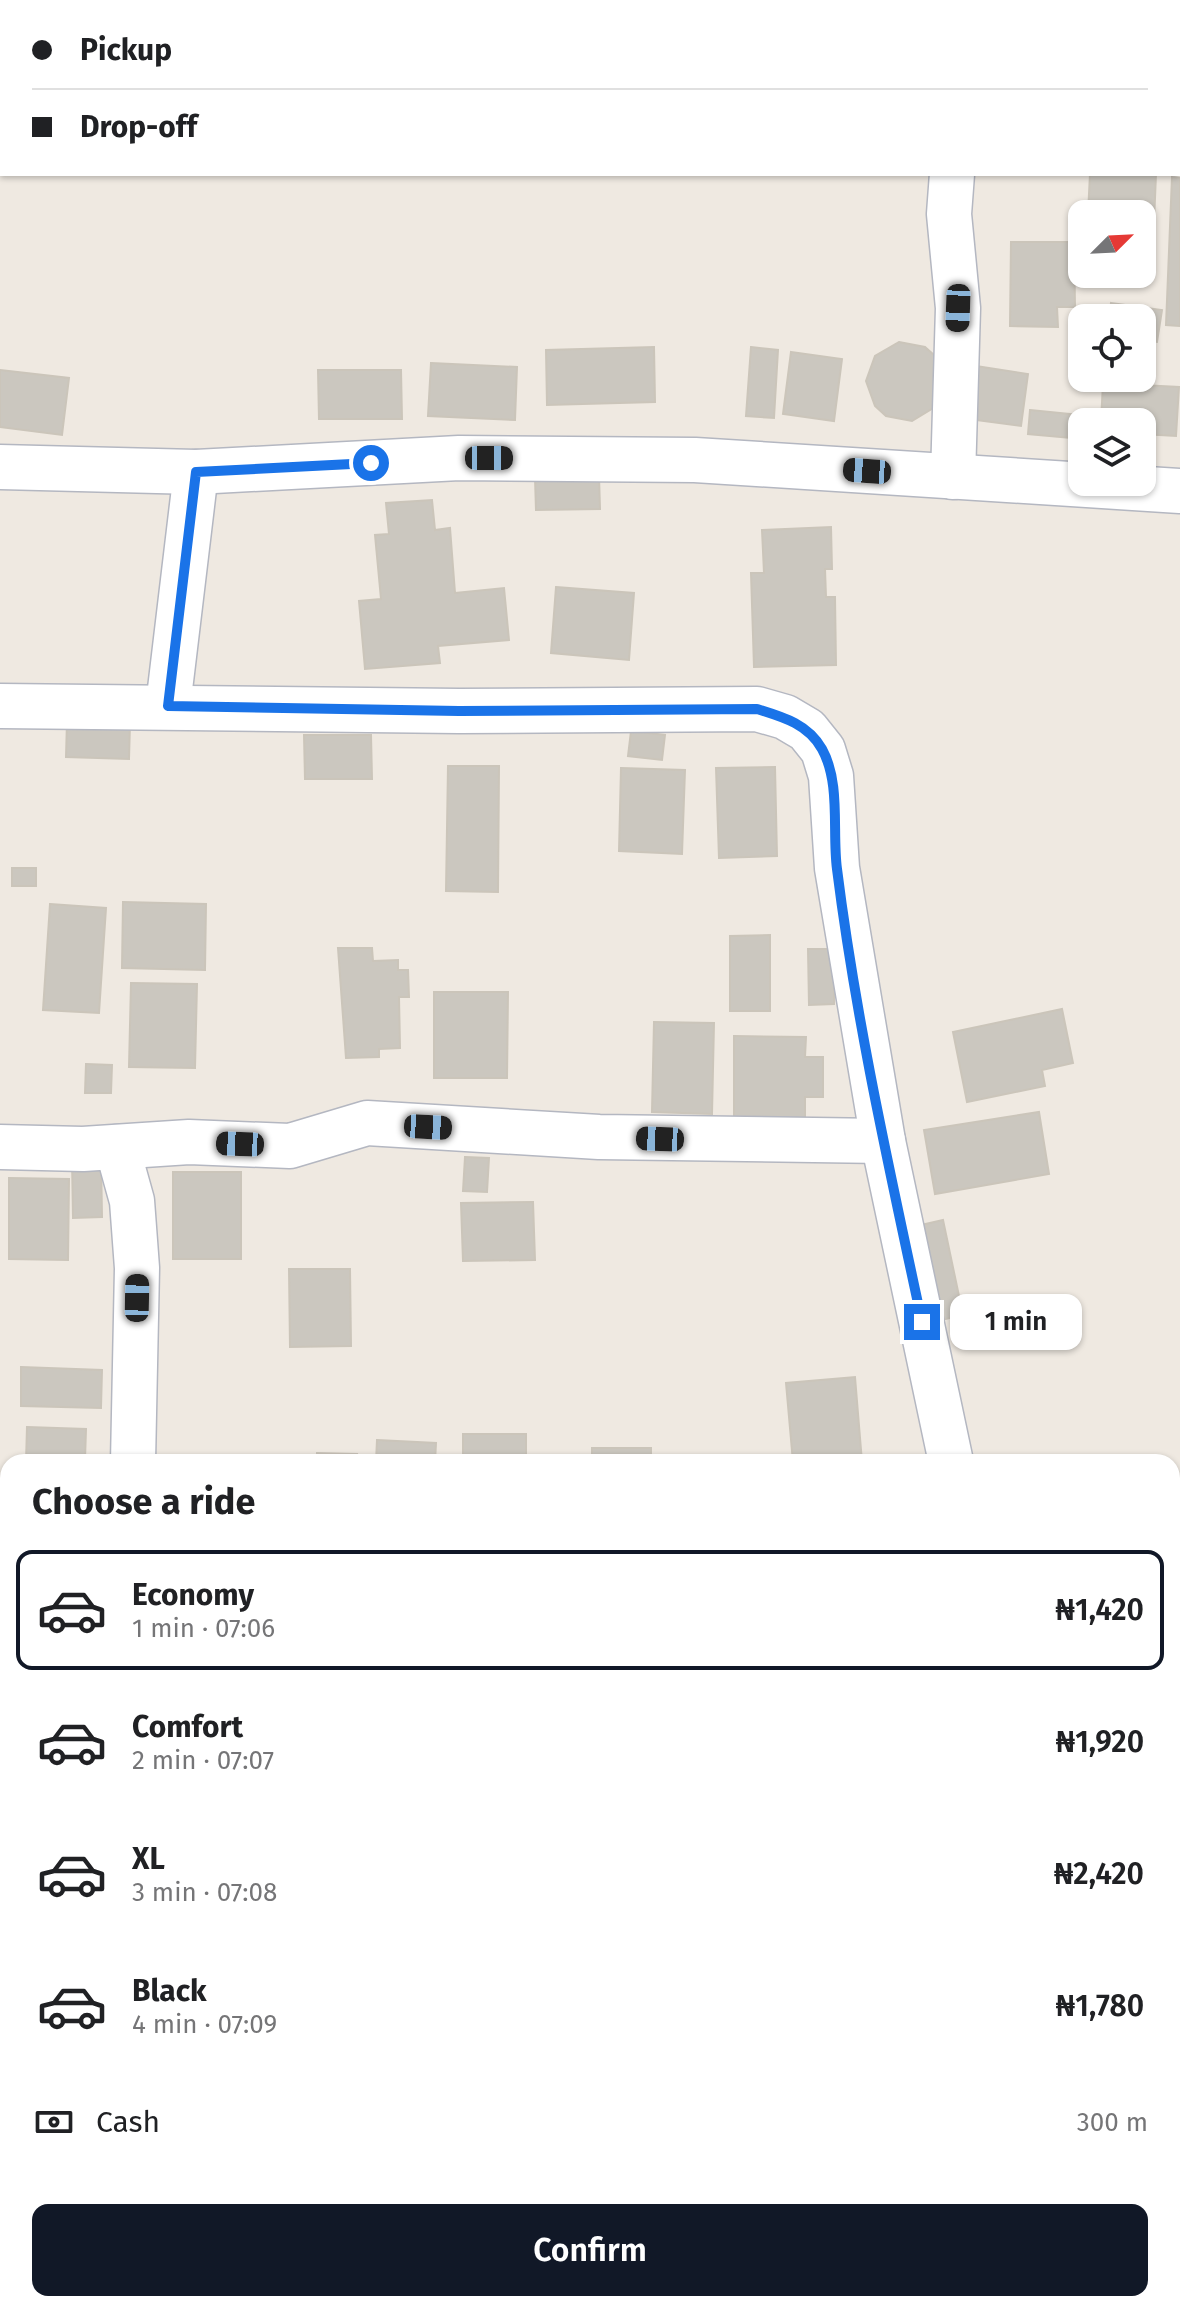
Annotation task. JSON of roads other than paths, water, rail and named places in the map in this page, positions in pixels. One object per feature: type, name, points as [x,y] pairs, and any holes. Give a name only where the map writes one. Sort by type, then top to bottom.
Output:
[{"type":"street","points":[[952,176],[949,214],[958,308],[953,477]]},
{"type":"street","points":[[0,467],[196,472],[459,458],[695,460],[1180,491]]},
{"type":"street","points":[[168,706],[196,472]]},
{"type":"street","points":[[0,706],[459,711],[757,709],[785,717],[807,730],[823,750],[831,776],[837,868],[883,1141],[949,1454]]},
{"type":"street","points":[[0,1147],[117,1147],[189,1142],[290,1146],[367,1123],[599,1137],[883,1141]]},
{"type":"street","points":[[117,1147],[132,1201],[137,1268],[133,1454]]}]
